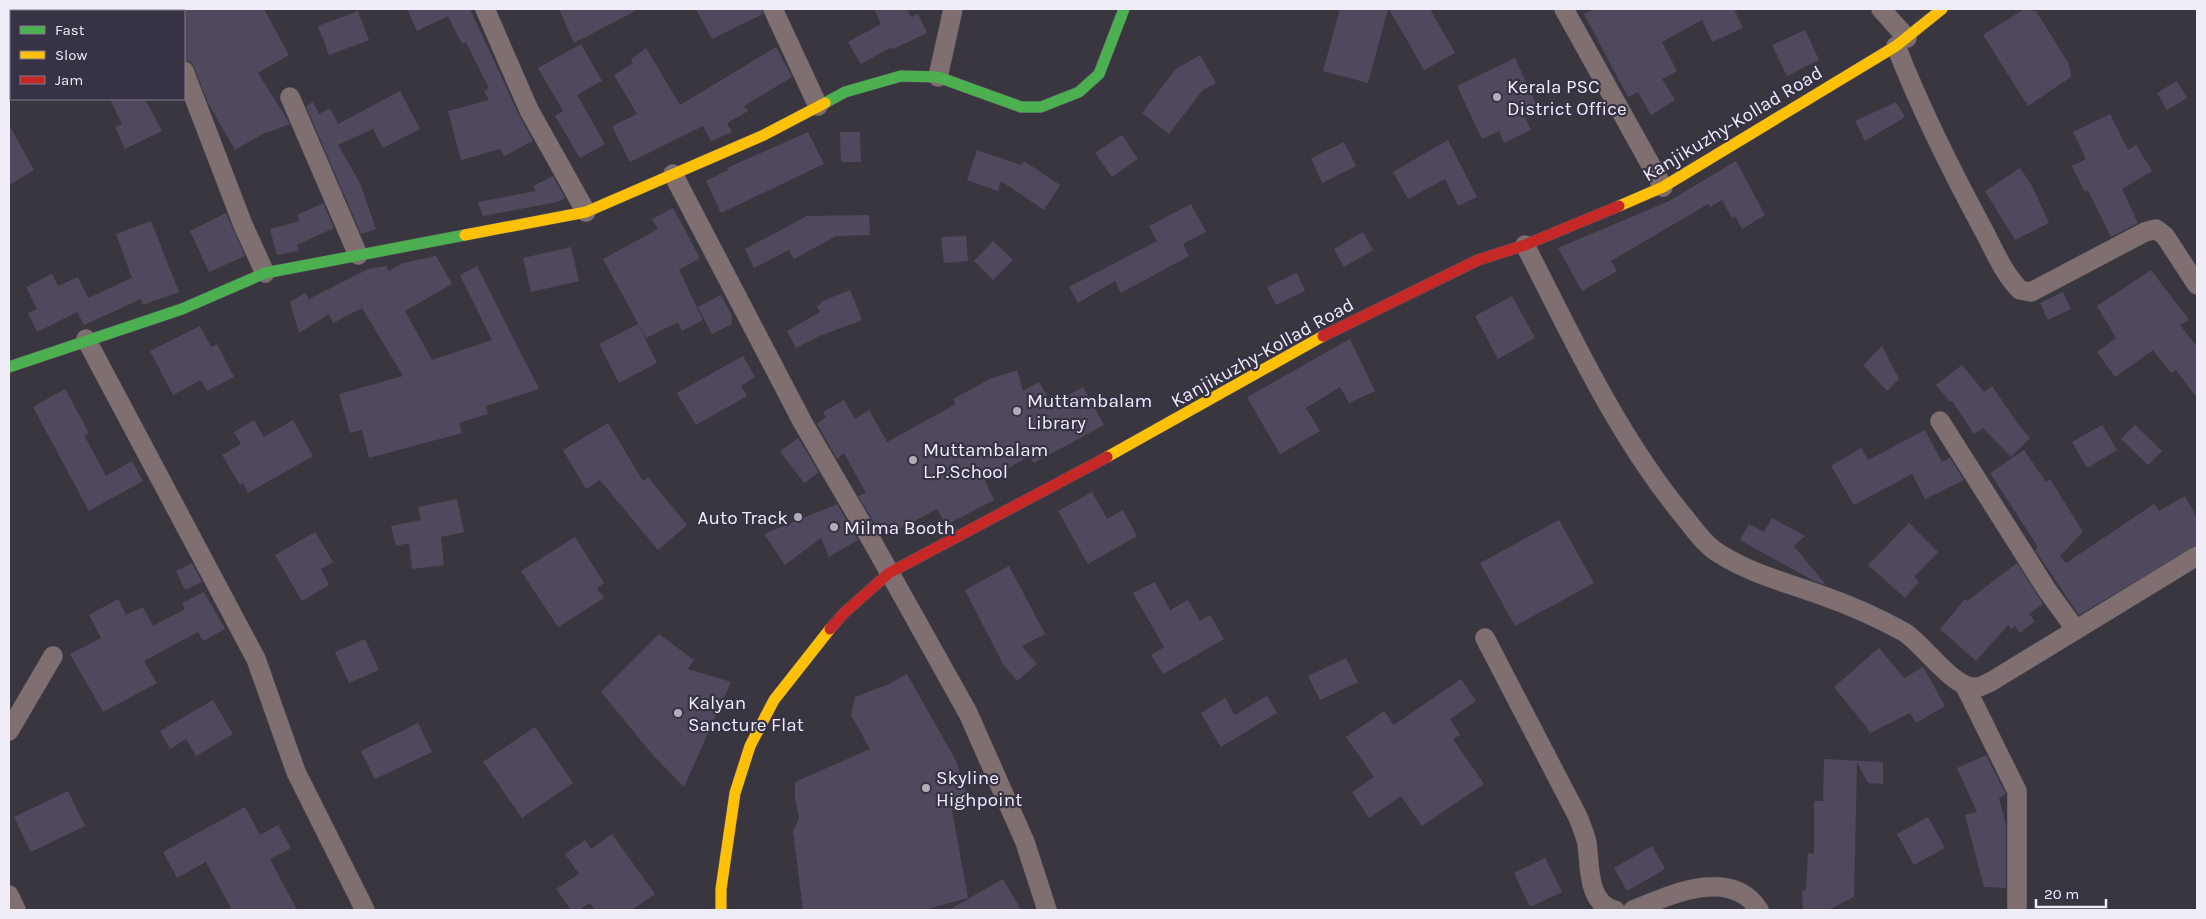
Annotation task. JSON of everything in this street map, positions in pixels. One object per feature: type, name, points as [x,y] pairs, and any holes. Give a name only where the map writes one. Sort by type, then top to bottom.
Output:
[{"type":"main road","points":[[9,366],[86,339],[182,309],[265,272],[586,212],[764,135],[845,92],[901,76],[938,77],[1021,107],[1042,107],[1079,92],[1099,74],[1108,46],[1124,9]]},
{"type":"main road","name":"Kanjikuzhy-Kollad Road","points":[[721,910],[725,860],[735,793],[750,746],[767,717],[774,700],[811,651],[844,613],[889,573],[1112,455],[1348,322],[1478,260],[1525,246],[1663,187],[1901,42],[1942,9]]},
{"type":"street","points":[[485,9],[529,110],[586,212]]},
{"type":"street","points":[[772,9],[818,106]]},
{"type":"street","points":[[938,77],[953,9]]},
{"type":"street","points":[[1564,9],[1663,187]]},
{"type":"street","points":[[1881,9],[1901,42],[1918,104],[1949,167],[2007,273],[2020,290],[2031,292],[2145,232],[2156,229],[2165,236],[2194,274]]},
{"type":"street","points":[[185,74],[243,225],[265,272]]},
{"type":"street","points":[[290,97],[358,255]]},
{"type":"street","points":[[673,174],[803,423],[968,713],[1025,842],[1047,910]]},
{"type":"street","points":[[1525,246],[1583,357],[1634,448],[1654,478],[1698,534],[1717,553],[1736,564],[1819,594],[1873,616],[1906,633],[1934,657],[1951,676],[1965,686],[1977,688],[1992,681],[2197,556]]},
{"type":"street","points":[[86,339],[256,659],[296,772],[365,910]]},
{"type":"street","points":[[1940,421],[2047,590],[2076,630]]},
{"type":"street","points":[[1485,638],[1578,817],[1586,840],[1596,896],[1603,905],[1615,910]]},
{"type":"street","points":[[9,731],[52,656]]},
{"type":"street","points":[[1965,686],[2017,791],[2017,910]]},
{"type":"street","points":[[1633,910],[1674,892],[1709,887],[1734,889],[1752,898],[1759,910]]},
{"type":"street","points":[[9,895],[16,910]]},
{"type":"building","points":[[264,9],[289,55],[258,73],[290,124],[263,134],[235,150],[208,103],[194,67],[191,62],[185,60],[184,10]]},
{"type":"building","points":[[407,9],[470,9],[533,141],[504,156],[500,149],[461,160],[448,111],[489,100],[484,91],[489,88],[466,42],[462,44],[448,16],[417,31]]},
{"type":"building","points":[[559,9],[639,9],[574,43]]},
{"type":"building","points":[[696,9],[762,9],[763,14],[712,39]]},
{"type":"building","points":[[874,9],[907,9],[911,17],[918,14],[927,33],[893,49],[892,47],[861,64],[848,42],[881,24]]},
{"type":"building","points":[[1340,9],[1388,9],[1368,83],[1323,71]]},
{"type":"building","points":[[1389,9],[1430,9],[1455,53],[1424,70]]},
{"type":"building","points":[[1594,9],[1734,9],[1743,28],[1712,42],[1702,20],[1662,42],[1677,71],[1662,79],[1675,100],[1651,115],[1638,92],[1628,97],[1584,14]]},
{"type":"building","points":[[2023,10],[2036,11],[2069,64],[2071,77],[2028,106],[1983,35]]},
{"type":"building","points":[[358,11],[369,40],[329,55],[318,26]]},
{"type":"building","points":[[1805,30],[1819,60],[1787,76],[1772,45]]},
{"type":"building","points":[[581,44],[602,81],[577,95],[605,144],[580,158],[555,116],[563,111],[538,68]]},
{"type":"building","points":[[776,47],[792,77],[744,106],[748,111],[727,123],[732,132],[711,141],[703,126],[630,162],[612,126],[637,114],[614,75],[633,63],[631,59],[646,48],[680,105]]},
{"type":"building","points":[[1200,55],[1216,83],[1202,91],[1169,134],[1142,113],[1176,69]]},
{"type":"building","name":"Kerala PSC District Office","points":[[1515,58],[1538,108],[1524,115],[1531,130],[1504,143],[1499,131],[1482,139],[1457,86]]},
{"type":"building","points":[[2177,81],[2187,98],[2167,110],[2157,93]]},
{"type":"building","points":[[400,91],[420,129],[383,148],[373,129],[338,145],[360,183],[376,229],[361,234],[306,106],[313,102],[319,114],[330,108],[338,124]]},
{"type":"building","points":[[110,100],[146,100],[162,131],[125,149],[115,127],[122,124]]},
{"type":"building","points":[[1896,102],[1905,117],[1865,141],[1855,121]]},
{"type":"building","points":[[2110,114],[2128,150],[2136,145],[2152,171],[2122,189],[2138,223],[2111,237],[2088,190],[2085,192],[2072,166],[2086,159],[2073,132]]},
{"type":"building","points":[[9,125],[34,170],[9,185]]},
{"type":"building","points":[[808,132],[824,164],[721,213],[706,181],[728,170],[727,168]]},
{"type":"building","points":[[840,132],[860,132],[861,162],[841,162]]},
{"type":"building","points":[[1122,135],[1138,159],[1112,177],[1095,153]]},
{"type":"building","points":[[1448,140],[1477,197],[1458,206],[1445,179],[1408,199],[1393,172]]},
{"type":"building","points":[[1344,142],[1356,166],[1322,183],[1311,158]]},
{"type":"building","points":[[977,150],[1021,165],[1024,161],[1060,185],[1044,210],[1001,181],[998,191],[967,180]]},
{"type":"building","points":[[1736,161],[1765,215],[1742,229],[1735,216],[1732,218],[1722,200],[1710,207],[1708,204],[1611,261],[1617,271],[1582,291],[1558,248],[1669,201]]},
{"type":"building","points":[[2020,168],[2032,186],[2049,223],[2015,240],[1985,191]]},
{"type":"building","points":[[553,176],[565,198],[557,202],[483,216],[478,202],[536,191],[533,186]]},
{"type":"building","points":[[323,203],[334,228],[297,245],[299,251],[277,255],[270,229],[300,221],[297,215]]},
{"type":"building","points":[[1191,204],[1206,232],[1183,244],[1189,256],[1121,293],[1115,281],[1078,303],[1069,287],[1157,241],[1149,226]]},
{"type":"building","points":[[673,208],[700,258],[679,270],[703,320],[682,331],[678,322],[646,338],[603,259],[658,229],[652,219]]},
{"type":"building","points":[[226,213],[245,256],[209,272],[190,231]]},
{"type":"building","points":[[869,215],[870,235],[836,236],[794,259],[789,250],[754,268],[745,249],[807,216]]},
{"type":"building","points":[[151,221],[179,292],[143,305],[141,299],[84,325],[77,312],[37,332],[28,313],[37,309],[26,287],[52,274],[58,286],[78,277],[88,298],[132,278],[116,234]]},
{"type":"building","points":[[1363,232],[1373,250],[1344,267],[1334,249]]},
{"type":"building","points":[[966,236],[968,261],[944,263],[941,237]]},
{"type":"building","points":[[993,241],[1013,260],[993,280],[974,261]]},
{"type":"building","points":[[571,247],[579,281],[531,292],[523,258]]},
{"type":"building","points":[[436,256],[452,284],[405,311],[432,360],[492,340],[460,275],[477,266],[539,389],[486,406],[488,414],[459,423],[462,433],[369,458],[362,430],[350,433],[339,394],[403,376],[362,308],[333,323],[329,314],[299,333],[290,302],[305,293],[309,299],[368,269],[386,266],[389,271],[403,263]]},
{"type":"building","points":[[2151,270],[2189,320],[2180,325],[2197,347],[2197,398],[2176,370],[2171,373],[2153,350],[2115,377],[2097,352],[2116,338],[2097,306]]},
{"type":"building","points":[[1297,273],[1305,291],[1276,305],[1267,287]]},
{"type":"building","points":[[850,290],[862,320],[817,337],[796,348],[787,331],[820,312],[817,306],[821,304],[820,302]]},
{"type":"building","points":[[2063,292],[2071,309],[2048,320],[2040,303]]},
{"type":"building","points":[[721,295],[732,316],[732,324],[712,334],[698,307]]},
{"type":"building","points":[[1512,296],[1535,338],[1498,359],[1475,316]]},
{"type":"building","points":[[638,324],[657,363],[619,383],[599,344]]},
{"type":"building","points":[[200,326],[211,347],[217,344],[234,377],[207,391],[201,380],[173,395],[150,351]]},
{"type":"building","points":[[1350,339],[1375,391],[1349,403],[1340,387],[1306,408],[1320,431],[1280,454],[1247,397]]},
{"type":"building","points":[[1882,346],[1899,379],[1887,391],[1863,365]]},
{"type":"building","points":[[743,356],[755,377],[741,386],[747,396],[696,425],[677,393]]},
{"type":"building","points":[[1962,365],[1984,392],[1992,386],[2030,438],[2011,457],[1983,428],[1974,434],[1952,401],[1950,402],[1936,385]]},
{"type":"building","points":[[1017,370],[1023,391],[1039,382],[1052,404],[1083,387],[1104,425],[1034,463],[1030,456],[985,481],[994,500],[946,525],[937,509],[888,535],[884,526],[878,529],[858,496],[866,493],[844,453],[837,459],[817,424],[826,417],[823,412],[844,400],[855,419],[869,410],[887,442],[956,404],[953,399],[990,379]]},
{"type":"building","points":[[65,389],[89,433],[84,435],[106,476],[132,461],[143,481],[89,511],[33,407]]},
{"type":"building","points":[[254,420],[264,437],[293,420],[313,456],[248,493],[243,483],[240,485],[222,455],[241,444],[234,432]]},
{"type":"building","points":[[608,423],[643,481],[648,477],[687,525],[658,550],[600,480],[586,489],[563,450]]},
{"type":"building","points":[[2102,425],[2117,450],[2087,468],[2072,442]]},
{"type":"building","points":[[2135,425],[2162,451],[2148,465],[2121,439]]},
{"type":"building","points":[[1925,430],[1942,462],[1950,458],[1964,480],[1925,499],[1912,474],[1854,505],[1831,466],[1861,448],[1868,460]]},
{"type":"building","points":[[798,438],[819,472],[804,483],[780,451]]},
{"type":"building","points":[[2024,450],[2046,482],[2050,479],[2083,532],[2060,556],[2066,563],[2154,504],[2159,511],[2185,496],[2197,518],[2197,545],[2079,615],[2035,550],[2038,547],[1990,473]]},
{"type":"building","points":[[1092,492],[1107,519],[1123,510],[1137,536],[1088,564],[1058,511]]},
{"type":"building","points":[[457,499],[464,532],[441,537],[444,565],[412,569],[409,543],[396,546],[391,526],[421,520],[418,507]]},
{"type":"building","points":[[837,504],[858,540],[829,557],[821,538],[785,565],[764,534]]},
{"type":"building","points":[[1772,518],[1805,536],[1794,546],[1826,585],[1814,581],[1740,540],[1749,524],[1764,532]]},
{"type":"building","points":[[1559,520],[1594,583],[1515,626],[1480,563]]},
{"type":"building","points":[[1909,523],[1938,552],[1914,577],[1919,582],[1905,598],[1868,565]]},
{"type":"building","points":[[315,532],[333,562],[321,569],[329,585],[302,601],[275,555]]},
{"type":"building","points":[[575,537],[604,583],[597,588],[604,598],[558,627],[521,571]]},
{"type":"building","points":[[192,563],[202,582],[185,590],[176,571]]},
{"type":"building","points":[[2017,563],[2043,604],[2029,614],[2035,621],[2020,633],[2015,626],[2011,629],[2008,625],[1976,661],[1940,629],[1965,599],[1967,601]]},
{"type":"building","points":[[1009,566],[1045,634],[1022,646],[1037,664],[1017,681],[1003,664],[965,590]]},
{"type":"building","points":[[1155,582],[1170,610],[1188,600],[1200,621],[1210,615],[1224,639],[1163,674],[1151,655],[1164,647],[1133,593]]},
{"type":"building","points":[[204,592],[225,629],[203,641],[198,632],[144,661],[157,683],[103,712],[70,654],[101,638],[89,615],[118,599],[126,615],[143,607],[153,626],[185,609],[182,603]]},
{"type":"building","name":"Kalyan Sancture Flat","points":[[659,634],[694,660],[688,669],[731,682],[684,787],[652,754],[601,692]]},
{"type":"building","points":[[365,639],[379,670],[349,683],[335,652]]},
{"type":"building","points":[[1879,648],[1904,678],[1923,667],[1945,706],[1916,723],[1910,713],[1870,733],[1834,687]]},
{"type":"building","points":[[1346,658],[1358,682],[1320,700],[1308,676]]},
{"type":"building","name":"Skyline Highpoint","points":[[907,674],[956,761],[970,803],[952,810],[968,898],[924,910],[803,910],[793,832],[799,818],[795,798],[795,782],[870,749],[851,715],[855,697],[889,684]]},
{"type":"building","points":[[1461,679],[1476,701],[1450,719],[1460,735],[1453,739],[1484,784],[1422,826],[1401,796],[1369,818],[1352,792],[1374,777],[1346,737],[1384,711],[1394,725]]},
{"type":"building","points":[[1267,696],[1277,713],[1221,747],[1201,713],[1225,698],[1235,715]]},
{"type":"building","points":[[213,700],[233,734],[196,756],[186,739],[170,749],[160,731]]},
{"type":"building","points":[[418,723],[432,752],[375,779],[361,751]]},
{"type":"building","points":[[535,727],[573,783],[522,818],[483,762]]},
{"type":"building","points":[[1986,755],[2006,794],[1999,798],[2006,825],[2006,888],[1984,887],[1965,815],[1977,812],[1957,768]]},
{"type":"building","points":[[1824,759],[1883,762],[1883,784],[1868,783],[1857,762],[1854,897],[1828,910],[1803,910],[1802,891],[1806,890],[1808,853],[1814,854],[1814,801],[1823,801]]},
{"type":"building","points":[[68,791],[85,826],[31,852],[14,817]]},
{"type":"building","points":[[245,807],[260,835],[278,825],[291,848],[270,859],[297,910],[232,910],[206,862],[177,878],[163,852]]},
{"type":"building","points":[[1928,817],[1945,848],[1914,865],[1897,834]]},
{"type":"building","points":[[612,834],[655,894],[632,910],[595,910],[590,903],[579,910],[571,910],[556,889],[579,874],[565,854],[585,840],[591,849]]},
{"type":"building","points":[[1652,846],[1665,869],[1627,891],[1614,868]]},
{"type":"building","points":[[1545,858],[1562,892],[1530,907],[1514,873]]},
{"type":"building","points":[[1003,879],[1021,910],[949,910]]},
{"type":"traffic: fast","points":[[825,103],[845,92],[901,76],[938,77],[1021,107],[1041,107],[1079,92],[1099,74],[1124,9]]},
{"type":"traffic: fast","points":[[9,367],[182,309],[265,273],[465,235]]},
{"type":"traffic: slow","points":[[1619,206],[1663,187],[1896,46],[1942,9]]},
{"type":"traffic: slow","points":[[465,235],[586,212],[764,135],[825,103]]},
{"type":"traffic: slow","points":[[1107,457],[1323,336]]},
{"type":"traffic: slow","points":[[721,910],[721,889],[735,793],[750,746],[774,700],[830,629]]},
{"type":"traffic: jam","points":[[1323,336],[1478,260],[1525,245],[1619,206]]},
{"type":"traffic: jam","points":[[830,629],[844,613],[889,573],[1107,457]]},
{"type":"place","name":"Kerala PSC District Office","points":[[1497,97]]},
{"type":"place","name":"Muttambalam Library","points":[[1017,411]]},
{"type":"place","name":"Muttambalam L.P.School","points":[[913,460]]},
{"type":"place","name":"Auto Track","points":[[798,517]]},
{"type":"place","name":"Milma Booth","points":[[834,527]]},
{"type":"place","name":"Kalyan Sancture Flat","points":[[678,713]]},
{"type":"place","name":"Skyline Highpoint","points":[[926,788]]}]
